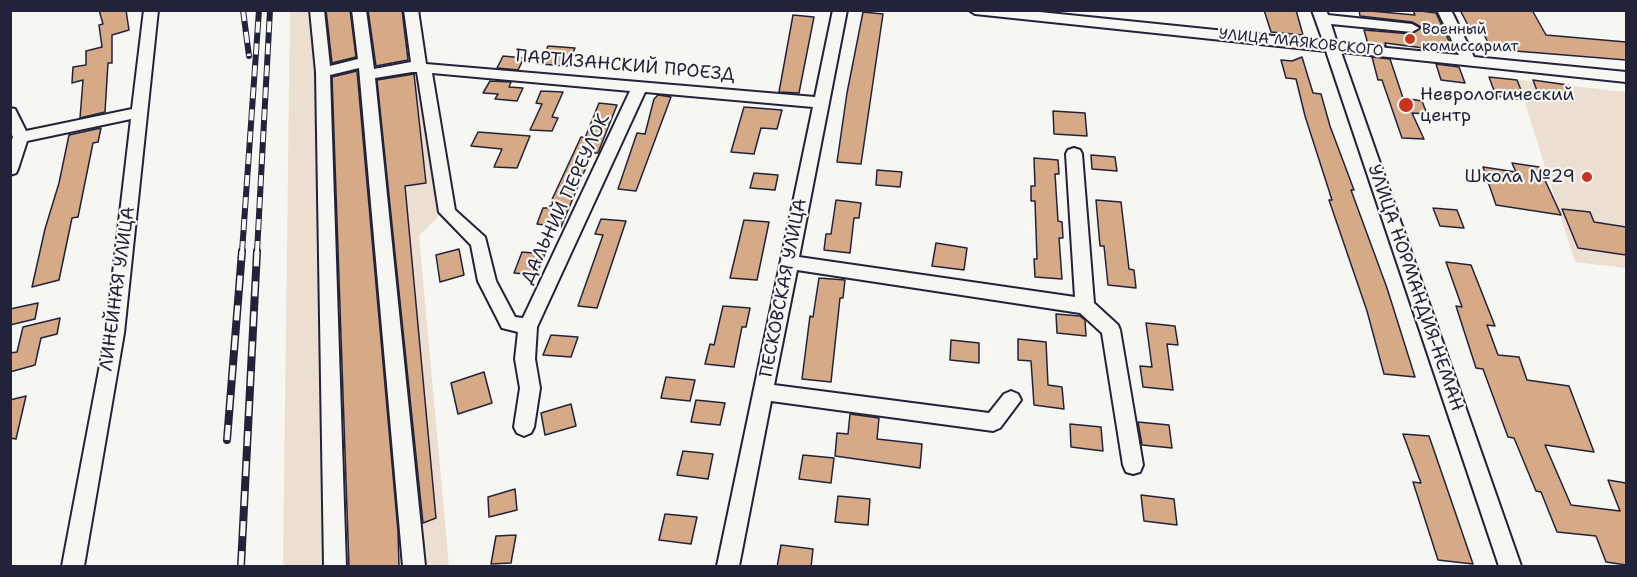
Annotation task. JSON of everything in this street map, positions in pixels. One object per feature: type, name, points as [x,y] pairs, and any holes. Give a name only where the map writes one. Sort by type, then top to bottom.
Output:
[{"type":"street","name":"ЛИНЕЙНАЯ УЛИЦА","points":[[73,567],[115,333],[151,10]]},
{"type":"street","points":[[317,10],[323,72],[335,567]]},
{"type":"street","points":[[359,10],[367,69],[414,567]]},
{"type":"street","points":[[411,10],[419,65],[424,70],[447,212],[479,242],[487,281],[509,323],[528,327]]},
{"type":"street","name":"ПЕСКОВСКАЯ УЛИЦА","points":[[728,567],[840,10]]},
{"type":"street","name":"УЛИЦА МАЯКОВСКОГО","points":[[975,10],[1091,16],[1332,46],[1626,77]]},
{"type":"street","points":[[1444,10],[1468,60]]},
{"type":"street","points":[[1321,15],[1412,28]]},
{"type":"street","name":"УЛИЦА НОРМАНДИЯ-НЕМАН","points":[[1321,15],[1510,567]]},
{"type":"street","name":"ПАРТИЗАНСКИЙ ПРОЕЗД","points":[[323,72],[402,68],[640,86],[822,103]]},
{"type":"street","name":"ДАЛЬНИЙ ПЕРЕУЛОК","points":[[524,427],[530,388],[525,359],[528,327],[640,86]]},
{"type":"street","points":[[21,137],[141,111]]},
{"type":"street","points":[[10,113],[21,137],[10,169]]},
{"type":"street","points":[[1074,154],[1085,306]]},
{"type":"street","points":[[789,262],[1085,306],[1111,330],[1133,465]]},
{"type":"street","points":[[764,392],[993,422],[1011,400]]},
{"type":"shaded area","points":[[290,11],[408,11],[442,212],[419,236],[449,566],[283,566]]},
{"type":"shaded area","name":"Школа №29","points":[[1518,80],[1626,92],[1626,268],[1575,262]]},
{"type":"building","points":[[99,10],[126,10],[129,30],[112,35],[112,63],[108,63],[105,112],[80,118],[83,80],[72,83],[73,67],[86,65],[86,51],[102,47],[99,25],[103,24]]},
{"type":"building","points":[[326,10],[350,10],[356,57],[332,63]]},
{"type":"building","points":[[368,10],[402,10],[408,60],[376,66]]},
{"type":"building","points":[[1264,10],[1296,10],[1303,35],[1271,32]]},
{"type":"building","points":[[1359,10],[1415,15],[1413,10],[1436,13],[1454,52],[1385,43],[1386,46],[1368,44],[1364,30],[1412,34],[1421,27],[1412,22],[1360,16]]},
{"type":"building","points":[[1460,10],[1532,10],[1546,35],[1626,42],[1626,60],[1491,49],[1481,28],[1469,27]]},
{"type":"building","points":[[863,12],[883,14],[861,164],[837,162],[847,93]]},
{"type":"building","points":[[793,15],[814,17],[799,93],[779,92]]},
{"type":"building","points":[[548,46],[575,48],[567,66],[540,64]]},
{"type":"building","points":[[503,56],[524,58],[518,70],[497,68]]},
{"type":"building","points":[[1302,57],[1313,93],[1321,94],[1415,377],[1384,374],[1367,311],[1329,200],[1332,200],[1305,116],[1296,79],[1286,78],[1281,60],[1292,61]]},
{"type":"building","points":[[1372,57],[1390,59],[1403,98],[1422,101],[1427,114],[1412,113],[1424,139],[1402,138],[1382,80],[1378,80]]},
{"type":"building","points":[[1436,64],[1459,67],[1465,83],[1441,80]]},
{"type":"building","points":[[357,71],[398,531],[399,567],[349,567],[332,77]]},
{"type":"building","points":[[414,74],[426,183],[405,186],[436,518],[423,523],[377,80]]},
{"type":"building","points":[[1489,77],[1517,80],[1525,100],[1496,96]]},
{"type":"building","points":[[1533,80],[1568,85],[1575,100],[1539,96]]},
{"type":"building","points":[[490,81],[511,82],[509,87],[523,88],[517,101],[495,99],[498,94],[483,93]]},
{"type":"building","points":[[541,91],[563,92],[552,117],[558,118],[552,131],[530,130],[542,104],[536,103]]},
{"type":"building","points":[[658,95],[671,97],[636,191],[618,189],[637,133],[645,134],[654,99]]},
{"type":"building","points":[[599,103],[617,105],[598,153],[592,153],[561,227],[537,224],[543,208],[548,208],[581,137],[585,138]]},
{"type":"building","points":[[744,107],[782,110],[777,129],[761,128],[754,154],[731,152]]},
{"type":"building","points":[[1053,111],[1085,113],[1087,136],[1054,134]]},
{"type":"building","points":[[101,128],[98,142],[93,143],[78,217],[72,218],[59,280],[32,287],[69,135]]},
{"type":"building","points":[[478,132],[530,136],[517,168],[494,167],[502,149],[471,146]]},
{"type":"building","points":[[1091,155],[1115,157],[1117,171],[1092,169]]},
{"type":"building","points":[[1034,158],[1058,160],[1059,174],[1055,174],[1058,221],[1062,222],[1063,238],[1059,238],[1062,279],[1035,277],[1034,259],[1037,259],[1035,201],[1031,201],[1031,186],[1035,186]]},
{"type":"building","points":[[1512,163],[1539,167],[1561,215],[1496,205],[1483,167],[1516,172]]},
{"type":"building","points":[[877,170],[902,172],[900,187],[876,185]]},
{"type":"building","points":[[754,173],[778,175],[775,190],[750,188]]},
{"type":"building","points":[[836,200],[861,203],[859,218],[854,218],[850,253],[824,250],[826,234],[831,234]]},
{"type":"building","points":[[1096,200],[1121,202],[1129,269],[1134,270],[1136,288],[1108,285],[1104,246],[1100,246]]},
{"type":"building","points":[[1433,208],[1457,210],[1464,228],[1440,226]]},
{"type":"building","points":[[1562,209],[1590,212],[1594,222],[1626,227],[1626,255],[1578,248]]},
{"type":"building","points":[[601,219],[626,221],[597,308],[578,306],[603,235],[595,234]]},
{"type":"building","points":[[744,220],[769,222],[757,280],[730,278]]},
{"type":"building","points":[[936,243],[967,248],[964,270],[932,266]]},
{"type":"building","points":[[459,249],[464,275],[440,282],[436,255]]},
{"type":"building","points":[[522,252],[545,254],[536,275],[514,273]]},
{"type":"building","points":[[1446,262],[1471,265],[1495,326],[1487,325],[1498,355],[1519,357],[1527,380],[1569,386],[1594,452],[1545,445],[1571,505],[1620,511],[1608,480],[1626,483],[1626,565],[1606,562],[1596,536],[1557,532],[1541,492],[1536,491],[1514,438],[1508,437],[1483,369],[1476,368],[1456,306],[1462,307]]},
{"type":"building","points":[[819,278],[845,280],[843,298],[840,298],[831,382],[802,379],[810,316],[813,317]]},
{"type":"building","points":[[38,303],[35,319],[10,325],[10,309]]},
{"type":"building","points":[[723,306],[750,308],[746,327],[742,327],[734,367],[705,364],[710,344],[714,345]]},
{"type":"building","points":[[1056,314],[1080,316],[1085,320],[1086,336],[1057,333]]},
{"type":"building","points":[[60,318],[57,334],[41,338],[35,365],[10,372],[10,353],[17,352],[23,327]]},
{"type":"building","points":[[1146,323],[1175,326],[1178,345],[1167,344],[1173,390],[1143,387],[1140,366],[1152,367]]},
{"type":"building","points":[[551,335],[578,337],[571,357],[543,355]]},
{"type":"building","points":[[1018,339],[1046,342],[1048,385],[1062,387],[1064,409],[1034,405],[1031,361],[1018,360]]},
{"type":"building","points":[[951,340],[979,343],[979,363],[950,360]]},
{"type":"building","points":[[484,372],[492,403],[458,414],[451,383]]},
{"type":"building","points":[[666,377],[695,380],[690,401],[661,398]]},
{"type":"building","points":[[26,396],[16,439],[10,438],[10,400]]},
{"type":"building","points":[[696,400],[725,403],[720,425],[691,422]]},
{"type":"building","points":[[571,404],[576,426],[545,435],[541,413]]},
{"type":"building","points":[[850,414],[879,418],[877,439],[922,444],[920,468],[835,456],[837,433],[848,434]]},
{"type":"building","points":[[1138,422],[1169,425],[1172,448],[1142,445]]},
{"type":"building","points":[[1070,424],[1101,427],[1103,451],[1071,447]]},
{"type":"building","points":[[1403,434],[1429,436],[1473,564],[1438,560],[1413,482],[1421,483]]},
{"type":"building","points":[[683,451],[713,454],[708,479],[677,475]]},
{"type":"building","points":[[803,455],[834,458],[831,483],[799,479]]},
{"type":"building","points":[[515,489],[517,510],[489,517],[488,497]]},
{"type":"building","points":[[1141,495],[1174,499],[1177,525],[1144,521]]},
{"type":"building","points":[[838,496],[870,499],[868,525],[835,522]]},
{"type":"building","points":[[665,514],[697,517],[691,544],[659,540]]},
{"type":"building","points":[[516,535],[511,563],[491,564],[496,536]]},
{"type":"building","points":[[781,545],[813,549],[811,567],[777,567]]},
{"type":"railway","points":[[243,10],[249,56]]},
{"type":"railway","points":[[242,252],[259,10]]},
{"type":"railway","points":[[257,252],[270,10]]},
{"type":"railway","points":[[227,440],[242,251]]},
{"type":"railway","points":[[241,566],[257,251]]},
{"type":"place","name":"Военный комиссариат","points":[[1410,39]]},
{"type":"place","name":"Неврологический центр","points":[[1406,105]]},
{"type":"place","name":"Школа №29","points":[[1587,177]]}]
